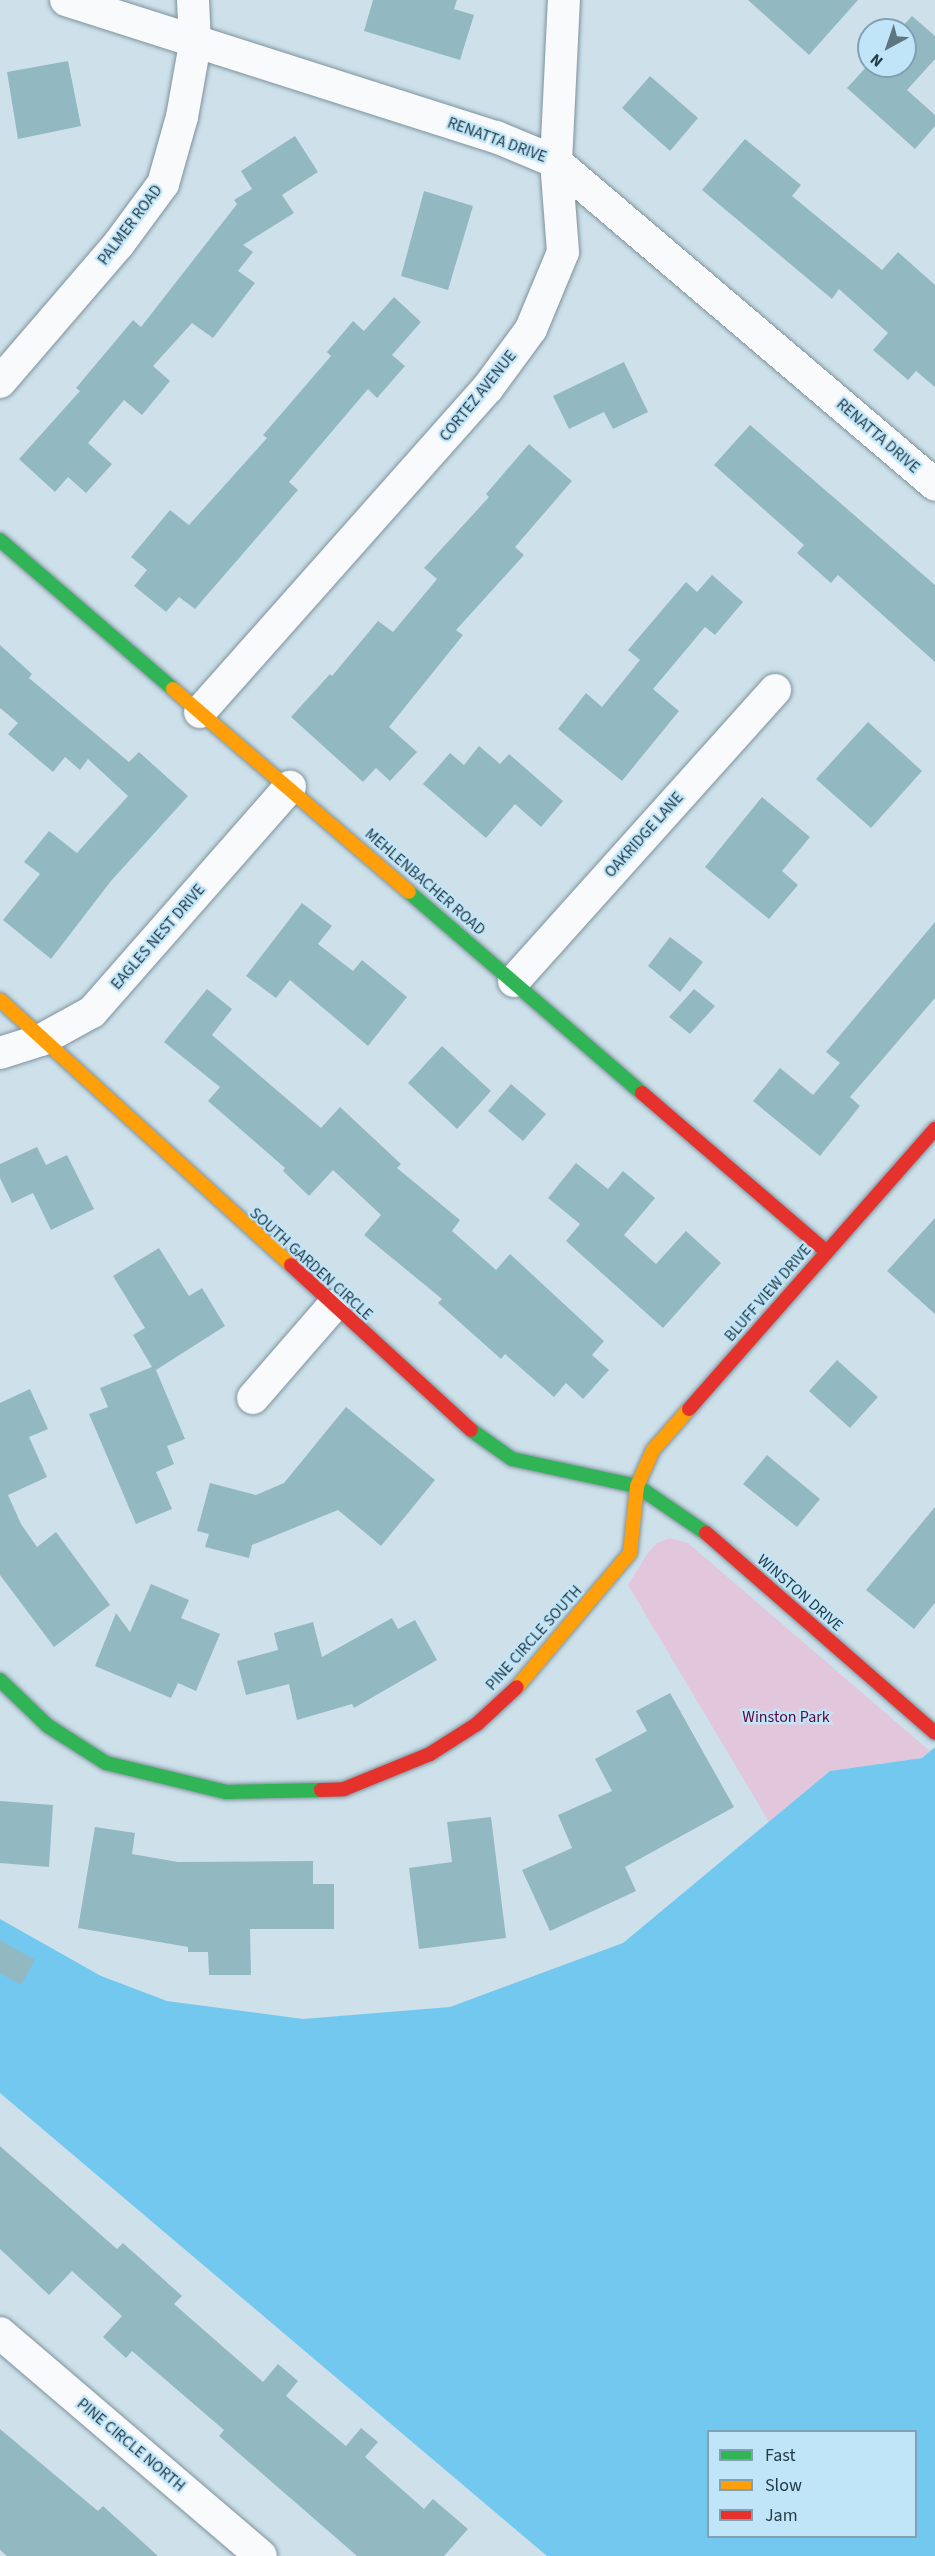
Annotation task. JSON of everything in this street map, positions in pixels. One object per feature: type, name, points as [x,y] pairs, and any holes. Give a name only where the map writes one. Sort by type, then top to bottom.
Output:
[{"type":"street","name":"RENATTA DRIVE","points":[[66,0],[195,44],[496,137],[556,162],[935,485]]},
{"type":"street","name":"PALMER ROAD","points":[[0,382],[118,244],[163,184],[182,117],[195,44],[193,0]]},
{"type":"street","name":"CORTEZ AVENUE","points":[[200,712],[487,389],[531,328],[562,252],[556,162],[564,0]]},
{"type":"street","name":"MEHLENBACHER ROAD","points":[[0,540],[290,787],[826,1251]]},
{"type":"street","name":"OAKRIDGE LANE","points":[[514,981],[775,690]]},
{"type":"street","name":"EAGLES NEST DRIVE","points":[[0,1053],[41,1040],[92,1012],[290,787]]},
{"type":"street","name":"SOUTH GARDEN CIRCLE","points":[[0,1000],[41,1040],[480,1438],[512,1459],[637,1486]]},
{"type":"street","name":"BLUFF VIEW DRIVE","points":[[637,1486],[653,1450],[935,1128]]},
{"type":"street","points":[[253,1398],[333,1306]]},
{"type":"street","name":"PINE CIRCLE SOUTH","points":[[0,1680],[48,1726],[106,1763],[226,1792],[344,1789],[430,1754],[477,1724],[520,1684],[630,1553],[637,1486]]},
{"type":"street","name":"WINSTON DRIVE","points":[[637,1486],[705,1532],[935,1733]]},
{"type":"street","name":"PINE CIRCLE NORTH","points":[[0,2333],[261,2556]]},
{"type":"green space","name":"Winston Park","points":[[670,1538],[688,1543],[931,1752],[922,1758],[830,1771],[769,1822],[628,1585],[647,1554],[657,1543]]},
{"type":"water","points":[[935,1747],[935,2556],[547,2556],[0,2093],[0,1919],[101,1976],[167,2001],[303,2019],[450,2007],[623,1943],[830,1771],[922,1758]]},
{"type":"building","points":[[373,0],[457,0],[454,9],[474,15],[460,60],[364,31]]},
{"type":"building","points":[[748,0],[858,0],[809,55]]},
{"type":"building","points":[[917,20],[935,36],[935,59],[907,90],[935,115],[935,126],[915,149],[847,88],[857,77],[917,78]]},
{"type":"building","points":[[68,61],[81,126],[18,139],[7,72]]},
{"type":"building","points":[[650,76],[698,118],[670,151],[622,108]]},
{"type":"building","points":[[295,136],[318,172],[282,195],[294,213],[243,245],[253,252],[238,271],[255,283],[213,338],[192,323],[153,366],[170,381],[142,415],[124,400],[88,443],[112,464],[86,493],[68,477],[55,492],[19,459],[80,391],[76,388],[133,320],[141,327],[237,204],[234,200],[252,189],[241,171]]},
{"type":"building","points":[[745,139],[801,185],[792,196],[882,270],[898,252],[935,285],[935,387],[916,371],[908,380],[873,350],[888,333],[839,289],[832,299],[702,190]]},
{"type":"building","points":[[424,191],[473,206],[448,290],[401,276]]},
{"type":"building","points":[[394,297],[421,322],[392,355],[405,366],[377,398],[368,389],[289,482],[298,490],[195,609],[179,597],[166,612],[134,586],[147,570],[131,557],[170,510],[189,525],[267,438],[263,435],[331,356],[327,352],[353,321],[364,331]]},
{"type":"building","points":[[624,362],[648,412],[613,429],[604,412],[569,429],[553,396]]},
{"type":"building","points":[[750,425],[935,585],[935,662],[838,575],[831,583],[797,553],[804,545],[714,465]]},
{"type":"building","points":[[529,444],[572,481],[515,547],[524,555],[456,630],[463,635],[389,727],[417,752],[390,781],[376,768],[363,782],[291,717],[330,674],[332,676],[378,621],[393,632],[437,579],[424,568],[489,497],[486,494]]},
{"type":"building","points":[[712,575],[743,602],[715,635],[705,627],[653,689],[679,711],[622,781],[558,729],[586,693],[602,707],[640,660],[628,650],[686,582],[697,592]]},
{"type":"building","points":[[0,645],[32,674],[29,678],[129,762],[139,752],[188,796],[111,881],[51,959],[3,920],[40,874],[24,862],[49,831],[77,853],[128,796],[88,759],[80,770],[65,757],[53,772],[8,734],[18,723],[0,708]]},
{"type":"building","points":[[868,722],[922,771],[871,828],[816,779]]},
{"type":"building","points":[[479,746],[500,764],[509,754],[563,801],[541,827],[515,804],[486,838],[423,784],[450,753],[464,765]]},
{"type":"building","points":[[762,797],[810,837],[782,871],[798,885],[769,919],[705,867]]},
{"type":"building","points":[[302,903],[332,926],[318,944],[353,971],[362,960],[407,997],[368,1046],[290,980],[276,998],[246,976]]},
{"type":"building","points":[[935,922],[935,998],[850,1097],[860,1106],[820,1156],[753,1101],[780,1068],[813,1095],[840,1063],[826,1052]]},
{"type":"building","points":[[670,937],[703,962],[680,992],[648,966]]},
{"type":"building","points":[[207,989],[232,1009],[212,1035],[321,1128],[340,1107],[401,1164],[397,1168],[460,1220],[452,1231],[496,1270],[510,1254],[604,1341],[592,1355],[609,1370],[583,1399],[566,1383],[554,1397],[505,1354],[501,1359],[438,1303],[442,1299],[364,1235],[381,1215],[333,1170],[309,1196],[283,1171],[285,1168],[208,1101],[220,1087],[164,1042]]},
{"type":"building","points":[[694,989],[715,1006],[690,1034],[669,1017]]},
{"type":"building","points":[[442,1046],[491,1091],[457,1129],[408,1083]]},
{"type":"building","points":[[511,1084],[546,1114],[523,1141],[488,1111]]},
{"type":"building","points":[[37,1147],[46,1165],[67,1155],[94,1209],[51,1230],[33,1193],[12,1203],[0,1178],[0,1164]]},
{"type":"building","points":[[576,1163],[608,1189],[623,1171],[655,1198],[624,1235],[656,1264],[686,1231],[721,1263],[663,1328],[566,1241],[580,1224],[548,1198]]},
{"type":"building","points":[[935,1218],[935,1314],[887,1271]]},
{"type":"building","points":[[159,1248],[189,1296],[202,1288],[225,1326],[156,1370],[185,1439],[167,1446],[174,1464],[156,1472],[172,1509],[136,1524],[89,1414],[108,1407],[100,1388],[152,1367],[133,1335],[145,1328],[113,1276]]},
{"type":"building","points":[[837,1360],[878,1397],[850,1428],[809,1391]]},
{"type":"building","points":[[30,1389],[48,1429],[29,1437],[47,1477],[8,1495],[21,1524],[37,1547],[56,1532],[110,1605],[54,1647],[0,1575],[0,1403]]},
{"type":"building","points":[[346,1407],[435,1480],[381,1546],[338,1510],[252,1545],[249,1558],[205,1547],[209,1534],[197,1531],[210,1483],[256,1495],[284,1483]]},
{"type":"building","points":[[767,1455],[820,1499],[797,1527],[743,1484]]},
{"type":"building","points":[[935,1507],[935,1603],[914,1629],[866,1590]]},
{"type":"building","points":[[151,1584],[189,1600],[181,1618],[220,1634],[196,1691],[178,1683],[171,1698],[95,1666],[116,1613],[130,1632]]},
{"type":"building","points":[[392,1618],[398,1629],[415,1620],[437,1660],[354,1708],[352,1704],[297,1720],[289,1684],[246,1695],[237,1661],[278,1650],[274,1633],[313,1622],[322,1657]]},
{"type":"building","points":[[670,1693],[734,1807],[625,1867],[636,1891],[550,1931],[522,1870],[572,1848],[558,1815],[612,1791],[595,1759],[647,1731],[636,1711]]},
{"type":"building","points":[[0,1801],[53,1805],[49,1867],[0,1863]]},
{"type":"building","points":[[491,1817],[506,1938],[419,1949],[409,1868],[452,1862],[447,1822]]},
{"type":"building","points":[[95,1827],[135,1833],[132,1854],[178,1862],[313,1861],[313,1884],[334,1884],[334,1929],[250,1929],[251,1975],[209,1975],[208,1952],[188,1952],[188,1947],[78,1928]]},
{"type":"building","points":[[0,1940],[35,1960],[21,1985],[0,1973]]},
{"type":"building","points":[[0,2146],[117,2249],[123,2243],[182,2296],[174,2304],[263,2382],[278,2364],[298,2381],[286,2396],[346,2446],[361,2428],[378,2442],[365,2457],[424,2509],[433,2499],[468,2529],[444,2556],[357,2556],[219,2436],[224,2430],[132,2351],[126,2358],[103,2337],[122,2316],[72,2271],[49,2295],[0,2249]]},
{"type":"building","points":[[0,2429],[98,2511],[103,2506],[158,2556],[7,2556],[0,2550]]},
{"type":"traffic: fast","points":[[0,540],[173,689]]},
{"type":"traffic: fast","points":[[409,892],[642,1093]]},
{"type":"traffic: fast","points":[[471,1430],[512,1459],[637,1486],[706,1533]]},
{"type":"traffic: fast","points":[[0,1680],[48,1726],[106,1763],[226,1792],[321,1790]]},
{"type":"traffic: slow","points":[[173,689],[409,892]]},
{"type":"traffic: slow","points":[[0,1000],[291,1265]]},
{"type":"traffic: slow","points":[[517,1687],[630,1553],[637,1486],[653,1450],[689,1409]]},
{"type":"traffic: jam","points":[[642,1093],[826,1251]]},
{"type":"traffic: jam","points":[[689,1409],[935,1129]]},
{"type":"traffic: jam","points":[[291,1265],[471,1430]]},
{"type":"traffic: jam","points":[[706,1533],[935,1733]]},
{"type":"traffic: jam","points":[[321,1790],[344,1789],[430,1754],[477,1724],[517,1687]]}]
